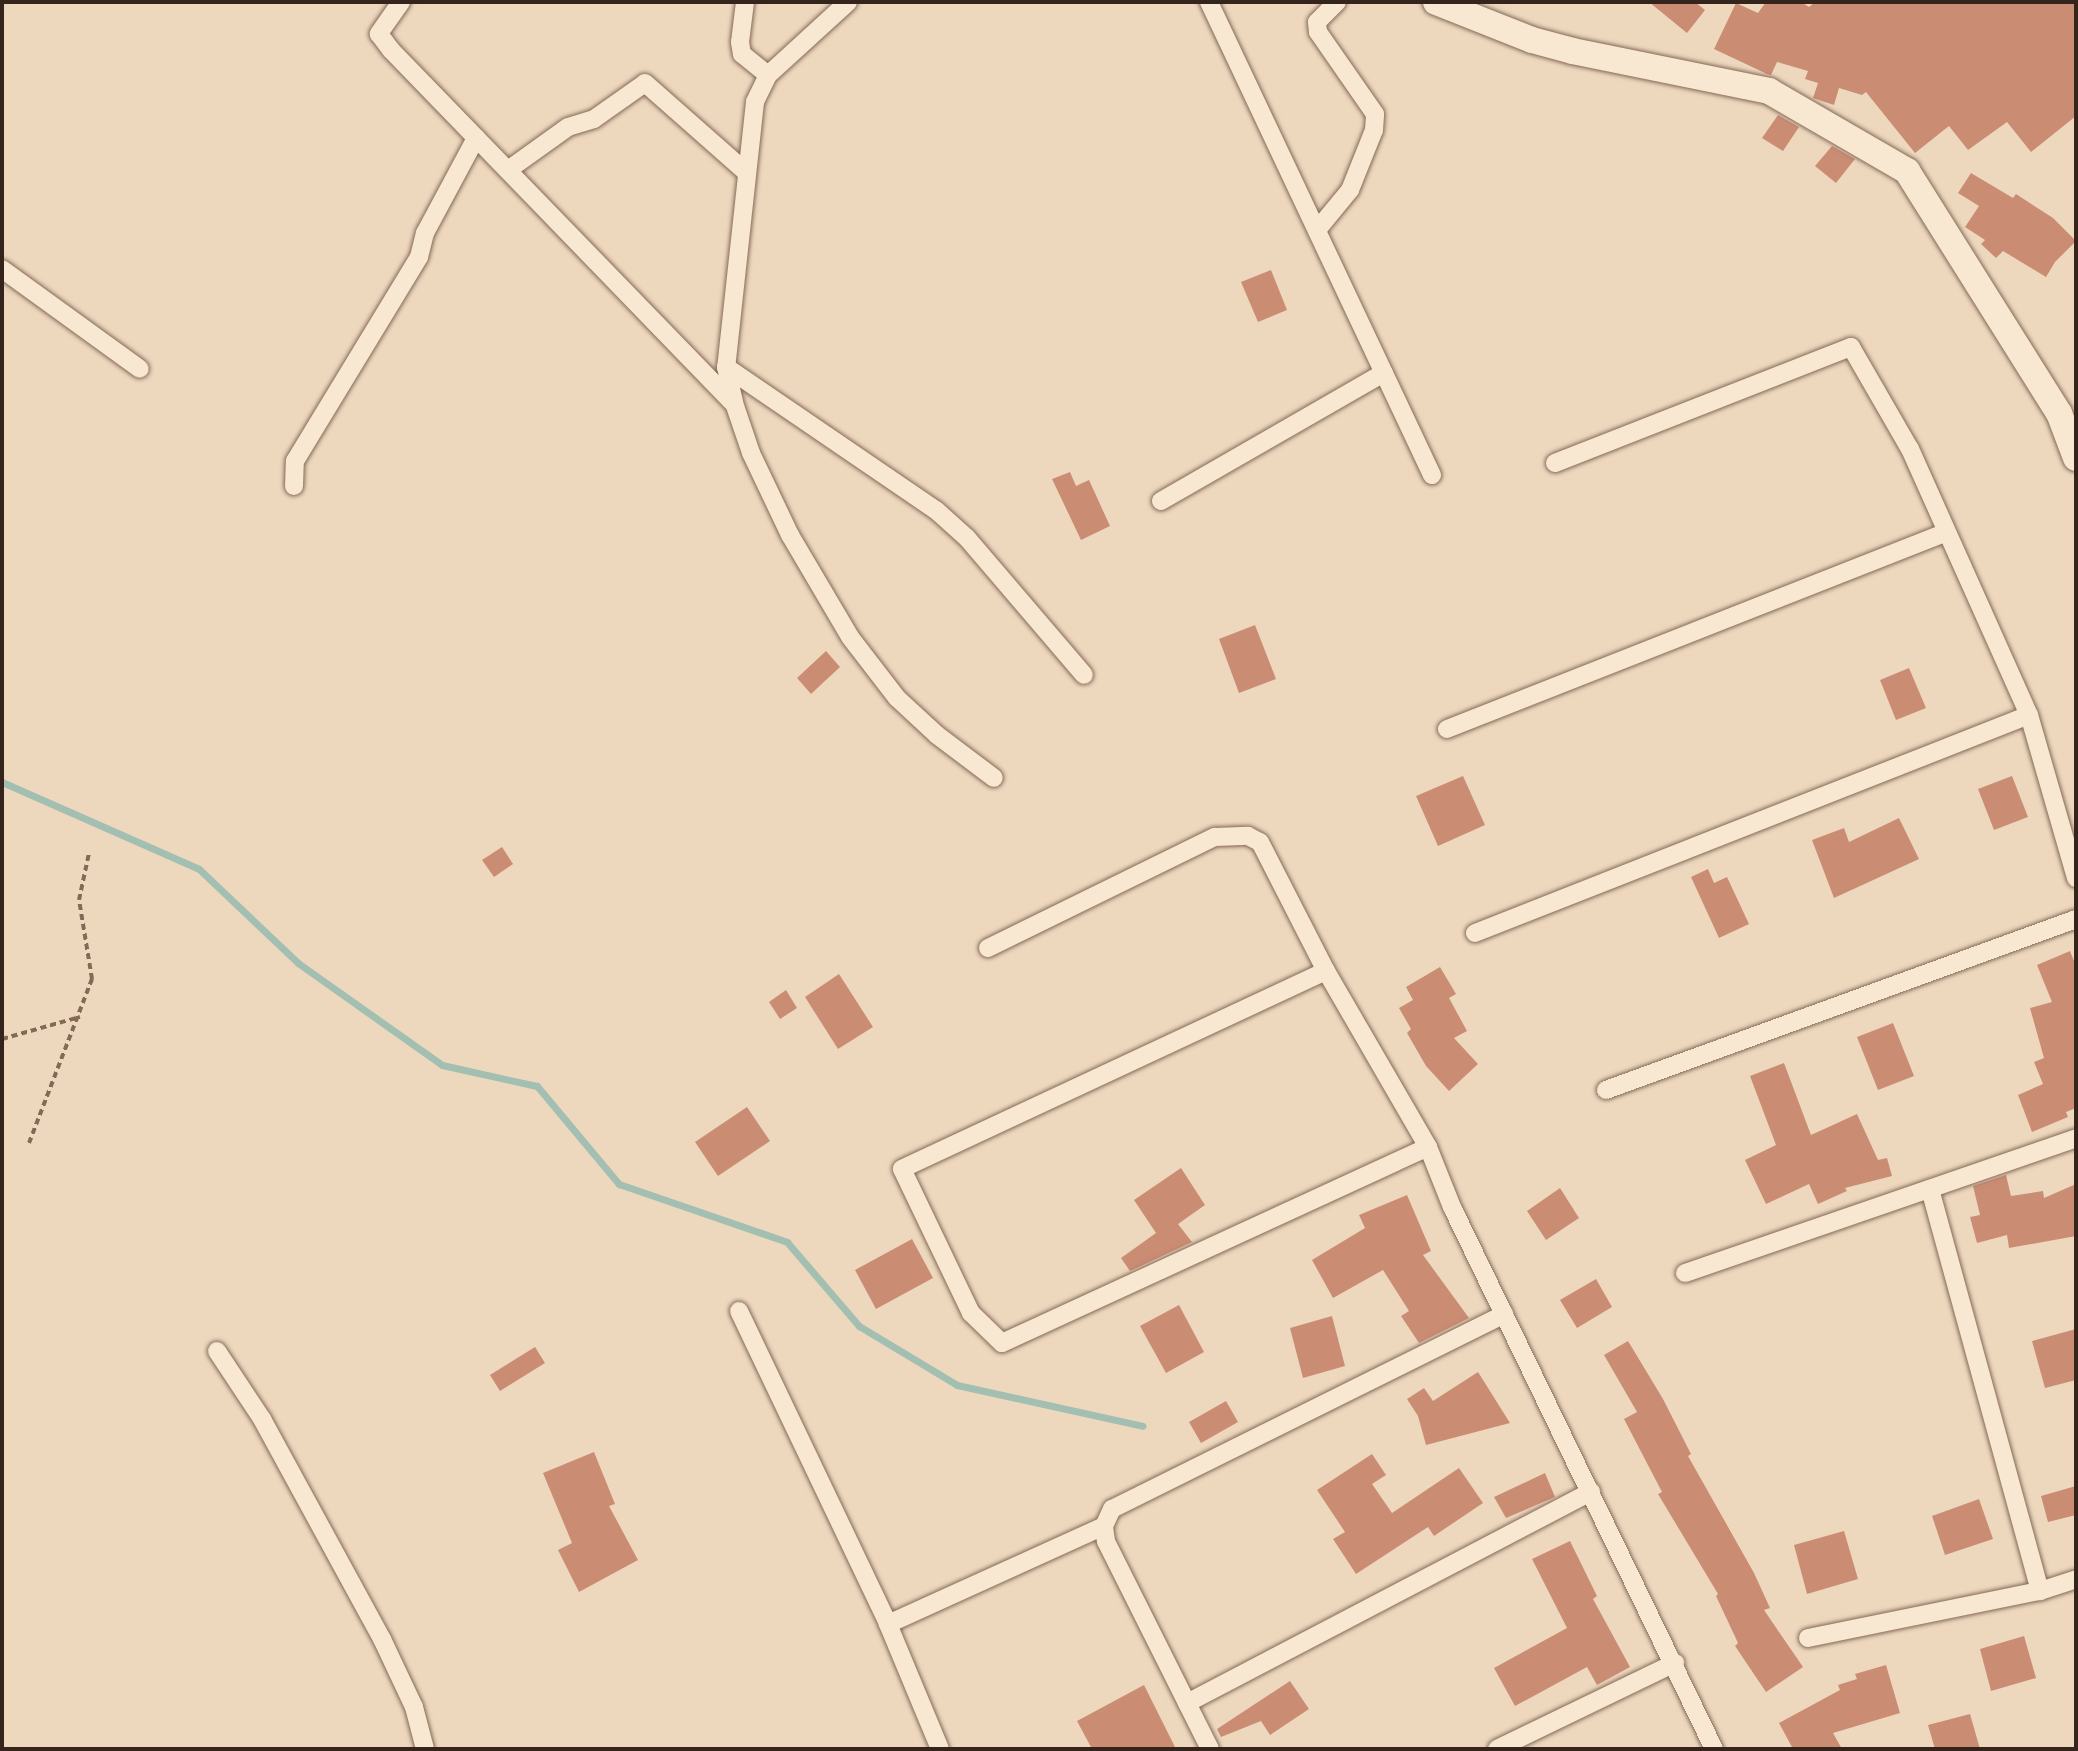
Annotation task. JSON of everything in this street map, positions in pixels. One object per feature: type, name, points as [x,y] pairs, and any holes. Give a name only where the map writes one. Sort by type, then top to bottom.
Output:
[{"type":"street","points":[[401,2],[379,34],[401,62],[734,403]]},
{"type":"street","points":[[745,2],[742,54],[768,75]]},
{"type":"street","points":[[848,2],[768,75],[755,102],[726,367],[751,453],[790,535],[875,673],[937,735],[994,778]]},
{"type":"street","points":[[1209,2],[1432,475]]},
{"type":"street","points":[[1317,230],[1350,190],[1374,130],[1375,114],[1371,103],[1318,32],[1317,22],[1337,2]]},
{"type":"street","points":[[1436,2],[1559,48],[1769,91],[1907,171],[2059,413],[2076,458]]},
{"type":"street","points":[[508,170],[568,127],[594,119],[645,83],[746,172]]},
{"type":"street","points":[[294,486],[295,461],[419,257],[425,233],[476,138]]},
{"type":"street","points":[[2,269],[140,369]]},
{"type":"street","points":[[1555,463],[1851,347],[1910,449],[2029,715],[2076,878]]},
{"type":"street","points":[[726,367],[937,511],[967,538],[1084,675]]},
{"type":"street","points":[[1161,501],[1384,373]]},
{"type":"street","points":[[1447,729],[1947,532]]},
{"type":"street","points":[[1475,933],[2029,715]]},
{"type":"street","points":[[988,948],[1215,837],[1233,834],[1260,842],[1326,971],[1428,1147],[1504,1314],[1714,1749]]},
{"type":"street","points":[[1606,1090],[2076,919]]},
{"type":"street","points":[[1326,971],[902,1169],[971,1313],[1002,1343],[1428,1147]]},
{"type":"street","points":[[1685,1273],[2076,1138]]},
{"type":"street","points":[[1930,1189],[2040,1591]]},
{"type":"street","points":[[739,1311],[888,1624],[940,1749]]},
{"type":"street","points":[[1210,1749],[1106,1541],[1104,1526],[1112,1509],[1504,1314]]},
{"type":"street","points":[[217,1351],[262,1419],[382,1639],[414,1707],[425,1749]]},
{"type":"street","points":[[1187,1703],[1591,1492]]},
{"type":"street","points":[[888,1624],[1104,1526]]},
{"type":"street","points":[[1808,1638],[2040,1591],[2076,1579]]},
{"type":"street","points":[[1497,1749],[1675,1663]]},
{"type":"path","points":[[29,1143],[80,1017],[92,979],[79,900],[89,853]]},
{"type":"path","points":[[2,1039],[80,1017]]},
{"type":"building","points":[[1649,2],[1695,2],[1705,10],[1687,33]]},
{"type":"building","points":[[1766,2],[1801,2],[1809,7],[1815,2],[2076,2],[2076,116],[2031,152],[2007,122],[1968,150],[1949,126],[1915,153],[1866,92],[1862,95],[1839,88],[1834,105],[1813,98],[1818,83],[1805,79],[1808,71],[1777,62],[1771,75],[1714,49],[1736,3],[1758,13]]},
{"type":"building","points":[[1778,115],[1799,127],[1783,151],[1762,138]]},
{"type":"building","points":[[1832,146],[1855,159],[1836,183],[1815,166]]},
{"type":"building","points":[[1971,173],[2013,198],[2016,194],[2053,218],[2076,241],[2055,262],[2046,277],[2003,251],[1996,258],[1981,244],[1985,240],[1965,227],[1979,206],[1958,193]]},
{"type":"building","points":[[1271,270],[1287,310],[1258,322],[1241,282]]},
{"type":"building","points":[[1070,472],[1076,486],[1089,480],[1110,526],[1081,540],[1052,479]]},
{"type":"building","points":[[1255,625],[1276,679],[1239,693],[1219,639]]},
{"type":"building","points":[[826,651],[840,667],[811,694],[797,678]]},
{"type":"building","points":[[1909,668],[1926,708],[1896,720],[1880,680]]},
{"type":"building","points":[[1463,776],[1485,825],[1438,846],[1416,796]]},
{"type":"building","points":[[2012,776],[2028,817],[1994,830],[1978,789]]},
{"type":"building","points":[[1899,818],[1919,859],[1834,898],[1812,840],[1844,828],[1849,842]]},
{"type":"building","points":[[502,847],[513,864],[494,877],[482,860]]},
{"type":"building","points":[[1708,869],[1714,883],[1727,877],[1749,924],[1719,938],[1691,877]]},
{"type":"building","points":[[2070,951],[2076,966],[2076,1108],[2066,1112],[2068,1117],[2032,1132],[2018,1095],[2043,1084],[2034,1062],[2044,1058],[2030,1008],[2052,1002],[2037,965]]},
{"type":"building","points":[[1440,967],[1456,994],[1449,998],[1467,1031],[1454,1038],[1478,1064],[1449,1091],[1426,1066],[1407,1033],[1411,1029],[1399,1008],[1413,1000],[1406,987]]},
{"type":"building","points":[[839,974],[873,1027],[838,1049],[805,997]]},
{"type":"building","points":[[786,990],[797,1008],[780,1019],[769,1002]]},
{"type":"building","points":[[1893,1023],[1914,1076],[1878,1090],[1857,1037]]},
{"type":"building","points":[[1784,1063],[1811,1135],[1857,1114],[1878,1160],[1887,1158],[1892,1176],[1845,1188],[1847,1191],[1818,1204],[1809,1184],[1766,1204],[1745,1160],[1776,1145],[1750,1076]]},
{"type":"building","points":[[747,1107],[770,1141],[718,1176],[695,1142]]},
{"type":"building","points":[[1181,1168],[1205,1205],[1178,1224],[1192,1242],[1130,1271],[1121,1258],[1156,1233],[1134,1200]]},
{"type":"building","points":[[2006,1175],[2011,1196],[2043,1191],[2044,1198],[2076,1184],[2076,1236],[2009,1248],[2007,1235],[1977,1243],[1970,1217],[1980,1215],[1973,1186]]},
{"type":"building","points":[[1560,1188],[1579,1218],[1546,1240],[1527,1211]]},
{"type":"building","points":[[1407,1195],[1431,1251],[1423,1255],[1469,1318],[1419,1343],[1401,1316],[1409,1311],[1383,1270],[1333,1298],[1312,1260],[1365,1228],[1359,1215]]},
{"type":"building","points":[[912,1239],[933,1278],[876,1309],[855,1270]]},
{"type":"building","points":[[1596,1279],[1612,1307],[1577,1328],[1560,1300]]},
{"type":"building","points":[[1179,1305],[1204,1352],[1166,1373],[1140,1326]]},
{"type":"building","points":[[1332,1316],[1345,1366],[1303,1378],[1290,1328]]},
{"type":"building","points":[[2076,1329],[2076,1380],[2045,1388],[2032,1341]]},
{"type":"building","points":[[1628,1341],[1663,1399],[1691,1454],[1688,1456],[1754,1573],[1770,1608],[1764,1610],[1803,1667],[1766,1692],[1735,1646],[1738,1643],[1716,1596],[1718,1594],[1658,1494],[1662,1492],[1624,1419],[1637,1412],[1604,1355]]},
{"type":"building","points":[[535,1347],[545,1363],[500,1391],[490,1375]]},
{"type":"building","points":[[1478,1372],[1510,1423],[1426,1445],[1418,1416],[1407,1399],[1424,1388],[1433,1401]]},
{"type":"building","points":[[1226,1401],[1238,1422],[1201,1443],[1189,1422]]},
{"type":"building","points":[[594,1452],[615,1504],[609,1506],[638,1560],[579,1592],[558,1550],[572,1543],[543,1473]]},
{"type":"building","points":[[1372,1454],[1386,1475],[1372,1484],[1392,1513],[1459,1468],[1483,1503],[1434,1536],[1428,1527],[1356,1574],[1333,1539],[1345,1532],[1317,1490]]},
{"type":"building","points":[[1545,1473],[1555,1497],[1506,1518],[1494,1497]]},
{"type":"building","points":[[2076,1486],[2076,1515],[2048,1522],[2041,1496]]},
{"type":"building","points":[[1979,1499],[1993,1539],[1945,1555],[1932,1516]]},
{"type":"building","points":[[1844,1531],[1858,1579],[1807,1594],[1794,1545]]},
{"type":"building","points":[[1570,1541],[1597,1596],[1593,1599],[1630,1667],[1597,1685],[1587,1667],[1515,1706],[1494,1668],[1567,1628],[1532,1559]]},
{"type":"building","points":[[2024,1636],[2036,1678],[1991,1691],[1980,1649]]},
{"type":"building","points":[[1886,1665],[1900,1713],[1833,1733],[1842,1749],[1793,1749],[1779,1723],[1840,1690],[1838,1685],[1857,1679],[1855,1674]]},
{"type":"building","points":[[1290,1681],[1309,1709],[1270,1735],[1261,1721],[1221,1737],[1217,1729]]},
{"type":"building","points":[[1144,1685],[1176,1749],[1092,1749],[1077,1721]]},
{"type":"building","points":[[1970,1714],[1980,1749],[1935,1749],[1928,1725]]},
{"type":"waterway","points":[[2,782],[199,869],[298,963],[442,1065],[537,1086],[619,1184],[787,1242],[859,1326],[957,1385],[1143,1426]]}]
